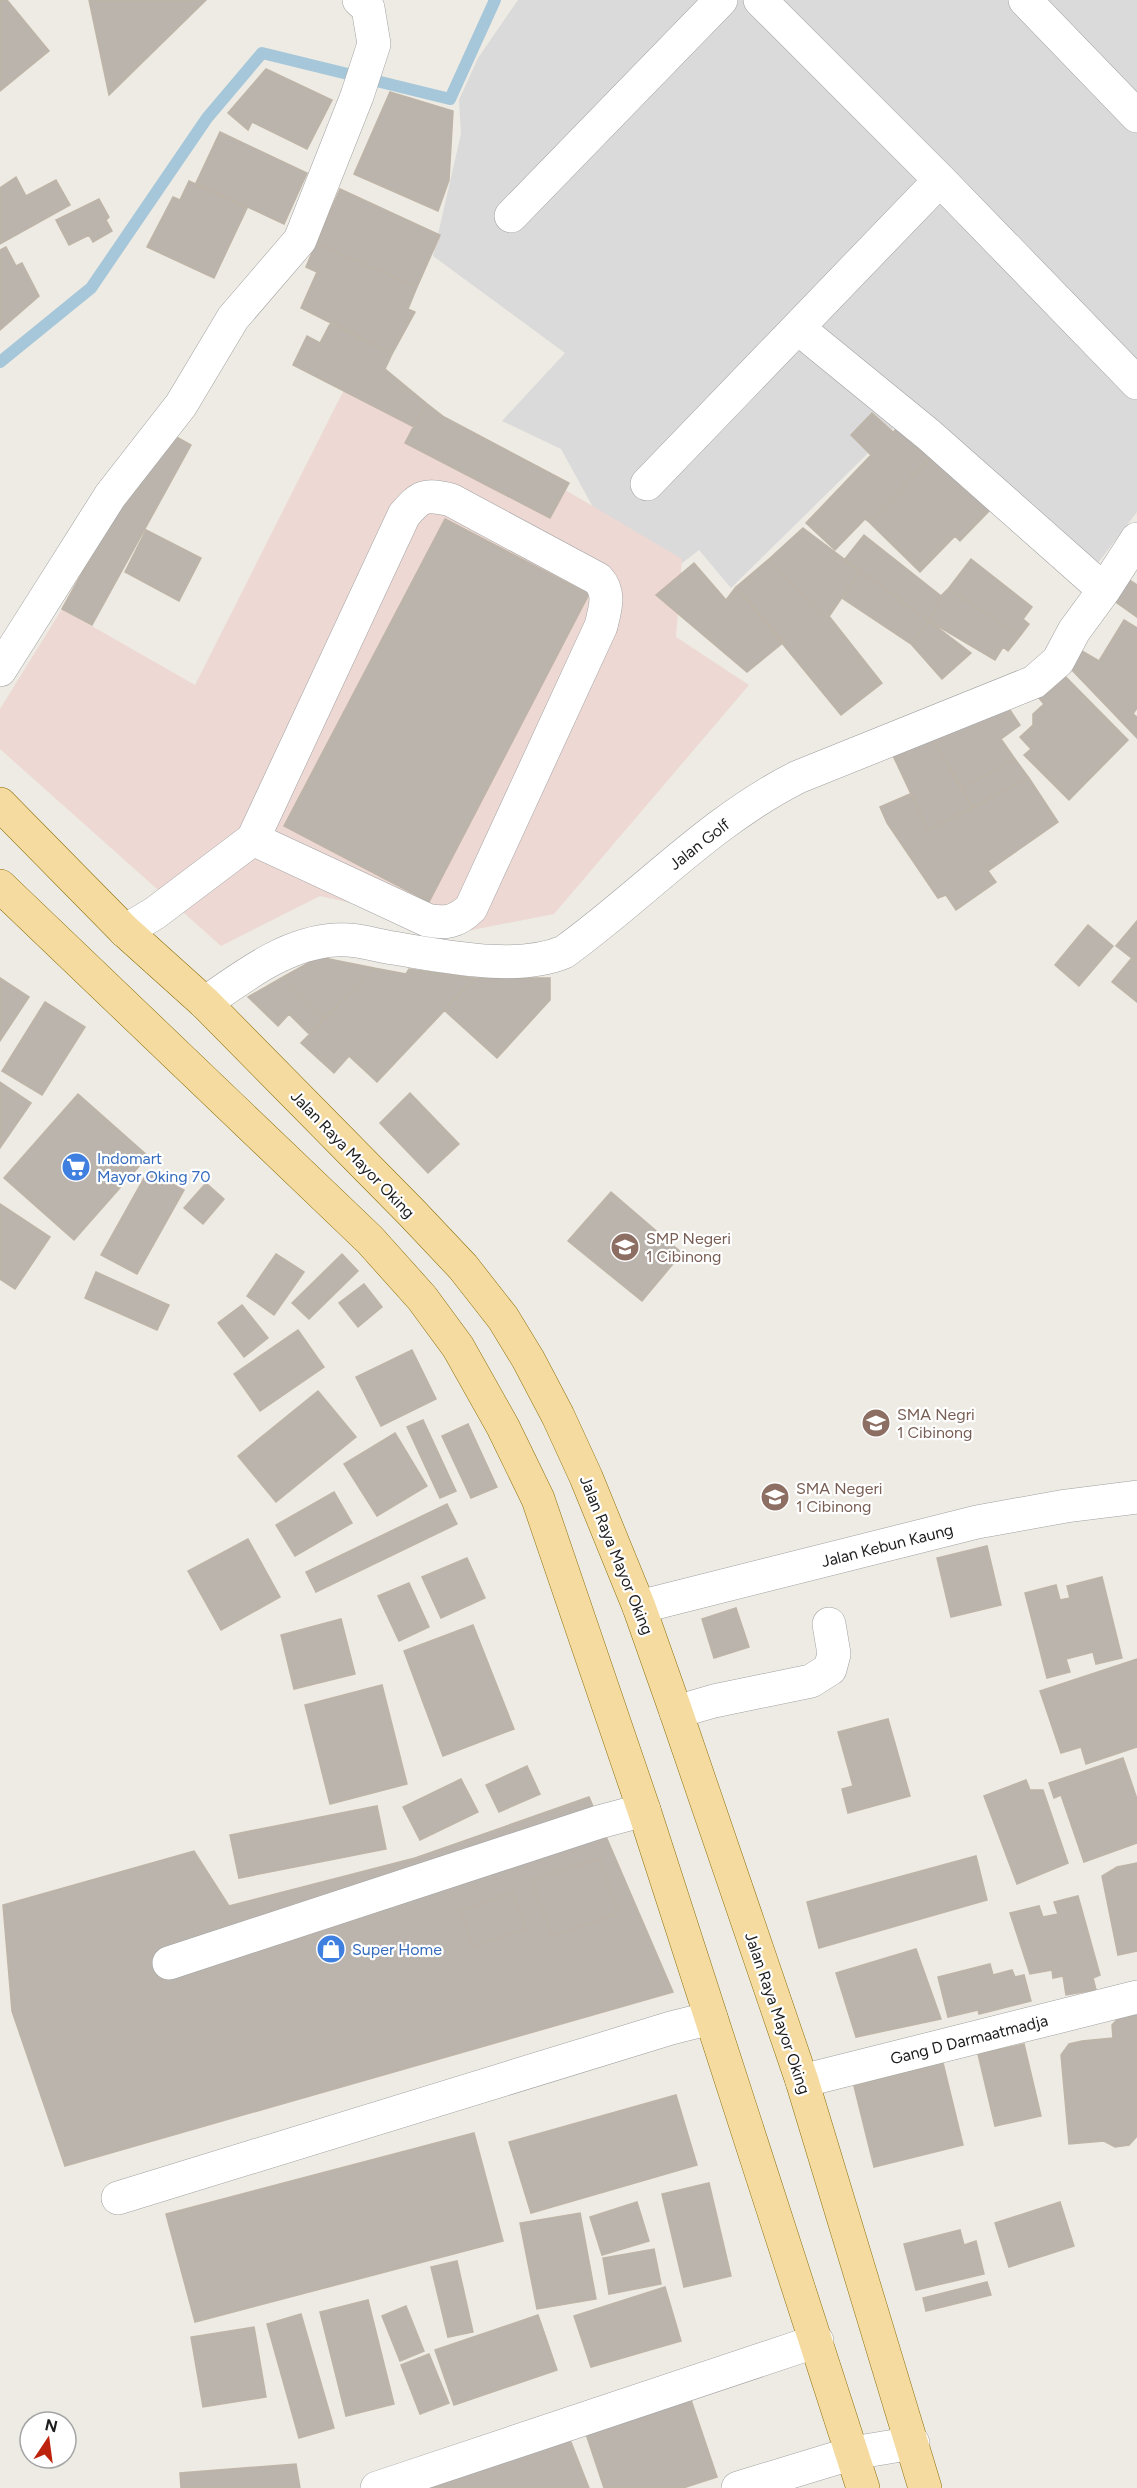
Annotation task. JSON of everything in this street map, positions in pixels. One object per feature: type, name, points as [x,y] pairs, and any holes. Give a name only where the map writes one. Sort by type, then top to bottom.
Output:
[{"type":"main road","name":"Jalan Raya Mayor Oking","points":[[0,804],[125,931],[205,1003],[463,1267],[503,1318],[558,1416],[639,1607],[676,1712],[802,2081],[925,2488]]},
{"type":"main road","points":[[0,886],[370,1240],[422,1298],[458,1347],[503,1427],[538,1499],[644,1810],[863,2488]]},
{"type":"street","points":[[0,670],[110,496],[181,405],[233,318],[300,240],[357,96],[374,44],[368,8],[359,0]]},
{"type":"street","points":[[511,216],[721,0]]},
{"type":"street","points":[[760,0],[940,180],[1137,383]]},
{"type":"street","points":[[1025,0],[1137,116]]},
{"type":"street","points":[[647,484],[940,180]]},
{"type":"street","points":[[798,328],[929,435],[1104,590]]},
{"type":"street","points":[[125,931],[155,913],[253,839],[404,515],[418,499],[432,496],[451,500],[598,579],[604,585],[605,609],[601,626],[471,908],[463,916],[447,922],[427,920],[253,839]]},
{"type":"street","name":"Jalan Golf","points":[[205,1003],[255,967],[294,949],[334,940],[361,941],[393,948],[500,963],[546,960],[564,952],[702,840],[776,788],[798,777],[1034,682],[1058,660],[1074,631],[1137,539]]},
{"type":"street","name":"Jalan Kebun Kaung","points":[[639,1607],[977,1522],[1066,1506],[1137,1497]]},
{"type":"street","points":[[676,1712],[714,1701],[812,1681],[830,1669],[834,1654],[829,1624]]},
{"type":"street","points":[[169,1963],[599,1822],[644,1810]]},
{"type":"street","name":"Gang D Darmaatmadja","points":[[802,2081],[1137,1997]]},
{"type":"street","points":[[118,2198],[671,2028],[711,2018]]},
{"type":"street","points":[[377,2488],[817,2341]]},
{"type":"street","points":[[738,2488],[853,2453],[913,2443]]},
{"type":"shaded area","points":[[518,0],[1137,0],[1137,512],[1091,572],[915,407],[731,588],[699,550],[653,586],[611,540],[561,449],[502,421],[565,353],[433,256],[461,134],[459,100],[478,58]]},
{"type":"shaded area","points":[[356,366],[682,559],[676,637],[749,685],[554,914],[472,930],[320,896],[221,946],[0,749],[0,709],[62,609],[195,685]]},
{"type":"building","points":[[0,0],[7,0],[49,51],[0,91]]},
{"type":"building","points":[[89,0],[206,0],[109,95]]},
{"type":"building","points":[[266,69],[332,100],[307,149],[252,122],[248,130],[228,113]]},
{"type":"building","points":[[390,92],[453,111],[449,180],[438,211],[354,174]]},
{"type":"building","points":[[220,132],[307,173],[284,224],[196,183]]},
{"type":"building","points":[[16,177],[26,196],[56,180],[70,205],[0,244],[0,188]]},
{"type":"building","points":[[189,181],[247,208],[214,278],[147,247],[173,197],[180,200]]},
{"type":"building","points":[[340,189],[440,235],[417,287],[316,243]]},
{"type":"building","points":[[99,199],[109,217],[106,220],[112,231],[93,242],[89,235],[69,245],[56,220]]},
{"type":"building","points":[[316,243],[417,287],[408,309],[415,312],[392,354],[301,308],[317,272],[306,267]]},
{"type":"building","points":[[6,247],[16,266],[22,263],[39,296],[0,330],[0,250]]},
{"type":"building","points":[[331,322],[392,354],[385,369],[426,403],[414,427],[293,365],[307,336],[320,343]]},
{"type":"building","points":[[426,403],[444,417],[569,483],[550,518],[405,443]]},
{"type":"building","points":[[872,413],[893,432],[905,421],[936,452],[869,522],[865,519],[835,550],[806,523],[871,455],[851,435]]},
{"type":"building","points":[[162,429],[191,445],[92,625],[62,609]]},
{"type":"building","points":[[936,452],[994,506],[960,541],[955,536],[920,572],[869,522]]},
{"type":"building","points":[[445,519],[589,594],[429,902],[284,826]]},
{"type":"building","points":[[803,528],[860,571],[826,621],[769,559]]},
{"type":"building","points":[[146,530],[201,558],[179,601],[125,572]]},
{"type":"building","points":[[864,535],[941,596],[929,621],[844,560]]},
{"type":"building","points":[[769,559],[826,621],[829,616],[882,683],[841,715],[736,587]]},
{"type":"building","points":[[971,559],[1032,607],[1023,619],[1029,624],[1020,636],[948,589]]},
{"type":"building","points":[[694,563],[726,600],[736,587],[784,642],[747,672],[656,595]]},
{"type":"building","points":[[860,571],[929,621],[911,644],[842,598]]},
{"type":"building","points":[[1128,579],[1137,585],[1137,617],[1113,600]]},
{"type":"building","points":[[948,589],[1020,636],[1008,651],[1003,647],[995,660],[929,621],[941,596]]},
{"type":"building","points":[[1124,620],[1137,628],[1137,708],[1133,714],[1137,717],[1137,738],[1067,665],[1077,648],[1099,661]]},
{"type":"building","points":[[929,621],[971,653],[942,679],[911,644]]},
{"type":"building","points":[[1057,668],[1128,740],[1069,800],[1024,755],[1031,749],[1020,737],[1033,725],[1033,714],[1044,704],[1033,691]]},
{"type":"building","points":[[1004,701],[1020,725],[1001,739],[1015,759],[962,788],[930,734]]},
{"type":"building","points":[[930,734],[972,808],[928,830],[888,745]]},
{"type":"building","points":[[1015,759],[1029,778],[972,808],[962,788]]},
{"type":"building","points":[[1029,778],[1058,822],[988,871],[996,882],[956,910],[946,895],[938,898],[887,823],[880,807],[910,794],[928,830]]},
{"type":"building","points":[[1137,921],[1137,962],[1116,946]]},
{"type":"building","points":[[1088,925],[1113,946],[1079,986],[1055,965]]},
{"type":"building","points":[[319,957],[374,968],[324,1018],[283,977]]},
{"type":"building","points":[[1131,959],[1137,962],[1137,1002],[1112,982]]},
{"type":"building","points":[[374,968],[406,974],[409,969],[475,978],[377,1082],[349,1056],[334,1073],[301,1043]]},
{"type":"building","points":[[283,977],[324,1018],[309,1034],[289,1014],[278,1026],[248,997]]},
{"type":"building","points":[[0,978],[29,997],[0,1041]]},
{"type":"building","points":[[475,978],[550,978],[550,1000],[497,1058],[444,1010]]},
{"type":"building","points":[[45,1002],[85,1027],[42,1095],[2,1071]]},
{"type":"building","points":[[0,1082],[31,1103],[0,1148]]},
{"type":"building","points":[[410,1093],[459,1144],[428,1173],[380,1123]]},
{"type":"building","name":"Indomart Mayor Oking 70","points":[[78,1094],[148,1156],[74,1240],[4,1178]]},
{"type":"building","points":[[148,1171],[184,1190],[137,1274],[101,1255]]},
{"type":"building","points":[[206,1183],[224,1199],[203,1224],[184,1208]]},
{"type":"building","name":"SMP Negeri 1 Cibinong","points":[[611,1192],[682,1253],[642,1301],[568,1241]]},
{"type":"building","points":[[0,1204],[50,1237],[15,1289],[0,1279]]},
{"type":"building","points":[[276,1254],[304,1272],[274,1315],[247,1296]]},
{"type":"building","points":[[342,1254],[358,1271],[309,1319],[292,1303]]},
{"type":"building","points":[[96,1272],[169,1305],[157,1330],[85,1298]]},
{"type":"building","points":[[364,1284],[382,1307],[358,1327],[339,1303]]},
{"type":"building","points":[[242,1305],[268,1338],[244,1357],[218,1323]]},
{"type":"building","points":[[298,1330],[324,1367],[260,1411],[234,1374]]},
{"type":"building","points":[[412,1350],[436,1399],[381,1426],[356,1377]]},
{"type":"building","points":[[318,1391],[356,1437],[276,1502],[238,1456]]},
{"type":"building","points":[[423,1420],[456,1491],[440,1498],[407,1427]]},
{"type":"building","points":[[468,1424],[497,1487],[471,1498],[442,1436]]},
{"type":"building","points":[[395,1433],[427,1486],[377,1516],[344,1464]]},
{"type":"building","points":[[334,1492],[352,1523],[295,1556],[276,1525]]},
{"type":"building","points":[[447,1504],[457,1524],[316,1592],[306,1572]]},
{"type":"building","points":[[248,1539],[280,1597],[221,1630],[188,1571]]},
{"type":"building","points":[[987,1546],[1001,1605],[951,1617],[937,1558]]},
{"type":"building","points":[[467,1558],[485,1598],[441,1618],[422,1577]]},
{"type":"building","points":[[1102,1577],[1122,1658],[1096,1664],[1093,1652],[1066,1659],[1070,1672],[1047,1678],[1025,1593],[1056,1585],[1060,1600],[1070,1598],[1067,1586]]},
{"type":"building","points":[[409,1583],[429,1627],[399,1641],[378,1596]]},
{"type":"building","points":[[736,1608],[749,1647],[714,1658],[702,1619]]},
{"type":"building","points":[[341,1619],[355,1674],[294,1689],[281,1635]]},
{"type":"building","points":[[473,1625],[514,1729],[443,1756],[404,1651]]},
{"type":"building","points":[[1137,1659],[1137,1747],[1086,1764],[1081,1747],[1061,1753],[1040,1691]]},
{"type":"building","points":[[382,1685],[407,1784],[330,1804],[305,1705]]},
{"type":"building","points":[[888,1719],[910,1796],[848,1813],[842,1789],[853,1786],[838,1732]]},
{"type":"building","points":[[1123,1758],[1137,1799],[1137,1843],[1084,1862],[1061,1795],[1054,1798],[1049,1783]]},
{"type":"building","points":[[527,1766],[540,1794],[499,1812],[486,1785]]},
{"type":"building","points":[[461,1779],[478,1812],[420,1840],[403,1807]]},
{"type":"building","points":[[1026,1780],[1030,1790],[1043,1790],[1068,1863],[1017,1884],[984,1796]]},
{"type":"building","name":"Super Home","points":[[589,1797],[673,1992],[65,2166],[12,2011],[3,1905],[194,1851],[229,1906],[415,1858]]},
{"type":"building","points":[[377,1806],[386,1849],[239,1878],[230,1835]]},
{"type":"building","points":[[976,1856],[987,1900],[819,1948],[807,1902]]},
{"type":"building","points":[[599,1858],[618,1913],[551,1936],[532,1880]]},
{"type":"building","points":[[1137,1863],[1137,1951],[1118,1955],[1102,1876],[1117,1867]]},
{"type":"building","points":[[512,1892],[526,1929],[474,1947],[460,1911]]},
{"type":"building","points":[[1078,1896],[1100,1975],[1093,1978],[1096,1990],[1066,1995],[1063,1976],[1053,1978],[1052,1970],[1030,1974],[1010,1913],[1039,1906],[1043,1917],[1058,1914],[1054,1902]]},
{"type":"building","points":[[916,1949],[941,2019],[856,2037],[836,1973]]},
{"type":"building","points":[[990,1964],[993,1975],[1012,1970],[1015,1977],[1024,1975],[1031,2001],[979,2014],[978,2010],[948,2017],[938,1977]]},
{"type":"building","points":[[1135,2014],[1137,2016],[1137,2136],[1129,2145],[1115,2147],[1104,2141],[1069,2144],[1061,2055],[1069,2044],[1113,2038],[1112,2025],[1121,2015]]},
{"type":"building","points":[[1024,2044],[1041,2116],[995,2126],[978,2054]]},
{"type":"building","points":[[943,2063],[963,2145],[874,2167],[854,2086]]},
{"type":"building","points":[[676,2095],[697,2165],[531,2213],[509,2142]]},
{"type":"building","points":[[474,2133],[503,2241],[195,2322],[166,2214]]},
{"type":"building","points":[[709,2183],[731,2276],[684,2287],[662,2194]]},
{"type":"building","points":[[637,2202],[649,2241],[602,2255],[590,2217]]},
{"type":"building","points":[[1060,2202],[1074,2246],[1009,2267],[995,2223]]},
{"type":"building","points":[[580,2213],[596,2299],[537,2309],[520,2223]]},
{"type":"building","points":[[960,2230],[964,2245],[976,2241],[984,2274],[916,2290],[904,2244]]},
{"type":"building","points":[[654,2249],[661,2284],[609,2294],[603,2258]]},
{"type":"building","points":[[457,2261],[473,2332],[448,2337],[431,2267]]},
{"type":"building","points":[[987,2282],[991,2295],[926,2311],[923,2298]]},
{"type":"building","points":[[665,2287],[681,2341],[591,2367],[574,2316]]},
{"type":"building","points":[[368,2300],[394,2404],[346,2416],[320,2312]]},
{"type":"building","points":[[406,2306],[424,2351],[400,2361],[382,2316]]},
{"type":"building","points":[[301,2314],[334,2428],[299,2438],[267,2324]]},
{"type":"building","points":[[538,2315],[557,2370],[454,2405],[435,2350]]},
{"type":"building","points":[[254,2327],[266,2397],[203,2407],[191,2337]]},
{"type":"building","points":[[429,2354],[449,2403],[420,2414],[401,2365]]},
{"type":"building","points":[[687,2388],[717,2477],[683,2488],[604,2488],[582,2422]]},
{"type":"building","points":[[567,2432],[589,2488],[416,2488]]},
{"type":"building","points":[[296,2464],[300,2488],[181,2488],[180,2473]]},
{"type":"waterway","points":[[0,362],[91,288],[207,118],[262,53],[450,99],[495,0]]},
{"type":"place","name":"Indomart Mayor Oking 70","points":[[76,1167]]},
{"type":"place","name":"SMP Negeri 1 Cibinong","points":[[625,1247]]},
{"type":"place","name":"SMA Negri 1 Cibinong","points":[[876,1423]]},
{"type":"place","name":"SMA Negeri 1 Cibinong","points":[[775,1497]]},
{"type":"place","name":"Super Home","points":[[331,1949]]}]
